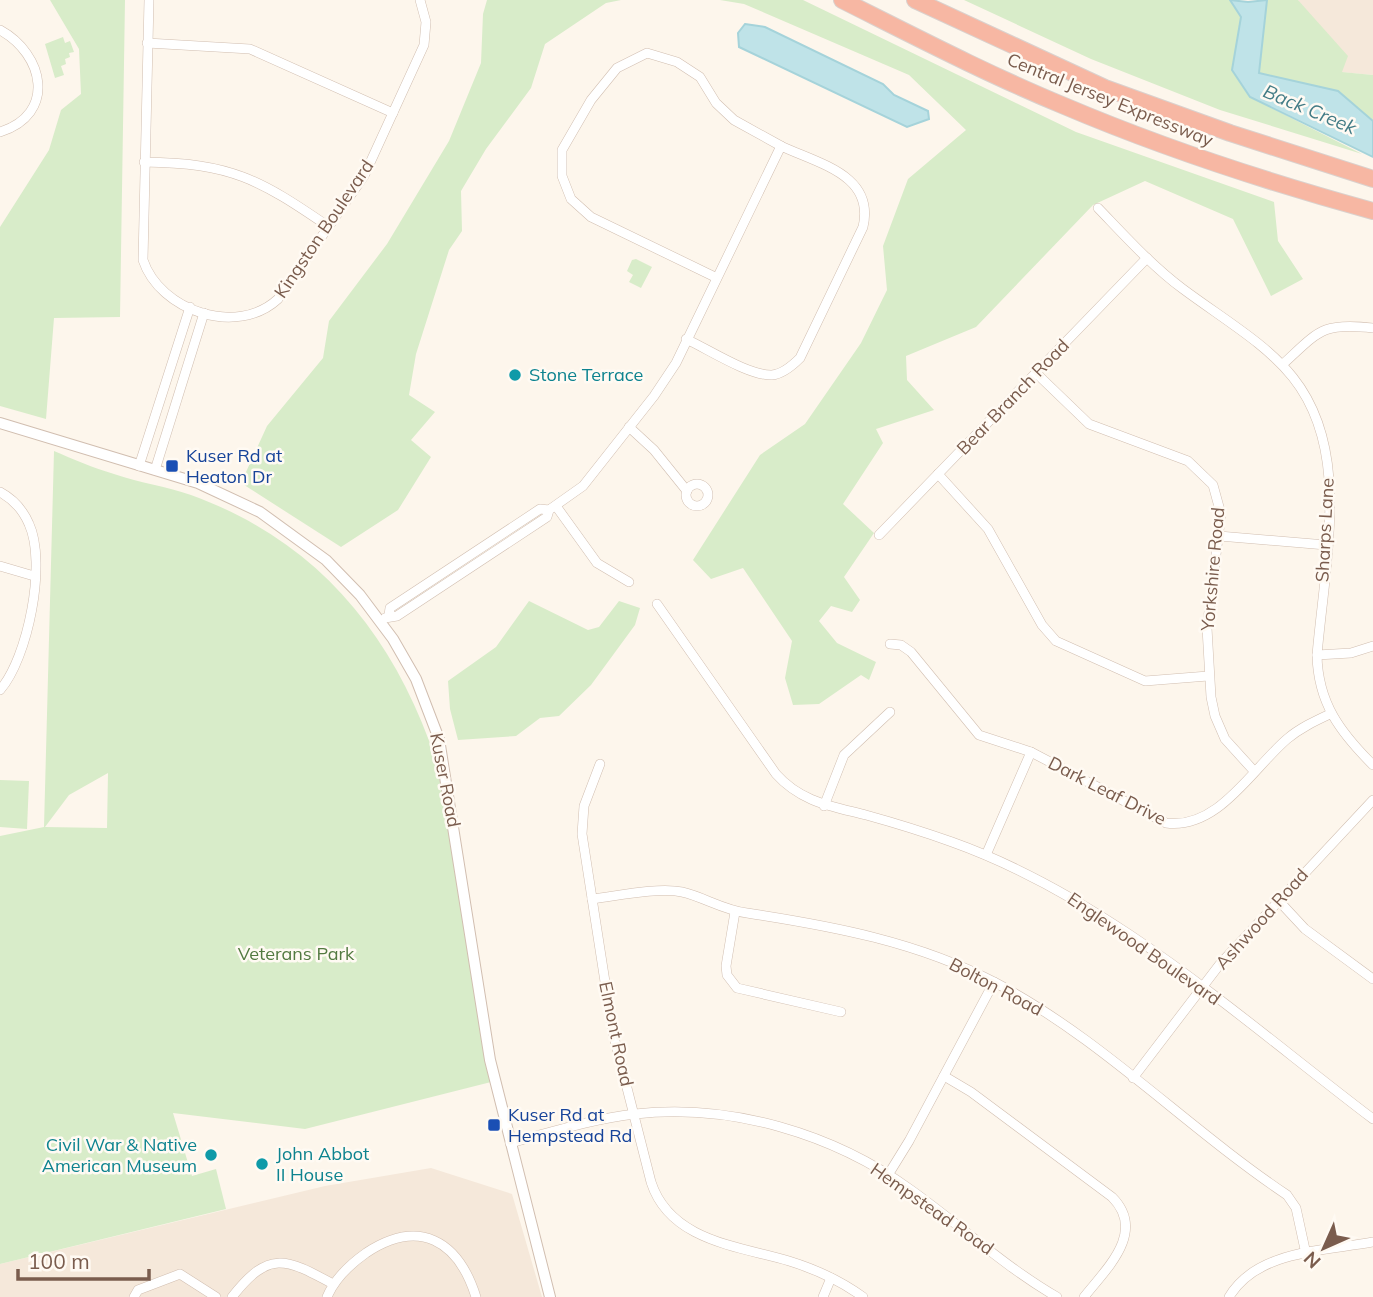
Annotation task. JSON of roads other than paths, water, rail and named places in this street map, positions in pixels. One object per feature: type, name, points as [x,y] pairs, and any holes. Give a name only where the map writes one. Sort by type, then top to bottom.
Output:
[{"type":"highway","name":"Central Jersey Expressway","points":[[842,0],[1023,88],[1124,130],[1264,179],[1373,211]]},
{"type":"highway","name":"Central Jersey Expressway","points":[[915,0],[1105,88],[1230,133],[1373,179]]},
{"type":"street","name":"Kingston Boulevard","points":[[149,0],[144,260],[160,290],[204,313],[239,318],[271,306],[364,176],[424,45],[426,23],[420,0]]},
{"type":"street","points":[[0,30],[16,38],[29,53],[38,98],[34,111],[24,121],[0,132]]},
{"type":"street","points":[[147,43],[250,49],[393,113]]},
{"type":"street","points":[[687,339],[756,372],[773,375],[800,358],[863,228],[866,212],[864,198],[853,183],[734,120],[716,103],[700,77],[677,62],[646,53],[617,68],[591,100],[562,150],[562,176],[571,199],[591,217],[715,277]]},
{"type":"street","points":[[385,618],[397,617],[547,517],[552,508],[583,486],[654,396],[687,339],[781,146]]},
{"type":"street","points":[[144,162],[202,164],[241,173],[276,190],[329,227]]},
{"type":"street","name":"Sharps Lane","points":[[1098,208],[1147,258],[1183,289],[1258,341],[1283,364],[1309,401],[1323,438],[1329,480],[1317,655],[1319,681],[1330,714],[1349,741],[1373,765]]},
{"type":"street","name":"Bear Branch Road","points":[[879,536],[1147,258]]},
{"type":"street","points":[[139,466],[190,307]]},
{"type":"street","points":[[155,470],[204,313]]},
{"type":"street","points":[[1283,364],[1323,330],[1343,324],[1373,328]]},
{"type":"street","name":"Yorkshire Road","points":[[1036,373],[1089,424],[1198,467],[1217,494],[1221,514],[1208,628],[1209,676],[1219,728],[1233,749],[1254,771]]},
{"type":"street","name":"Kuser Road","points":[[0,423],[211,488],[283,527],[333,567],[385,618],[416,679],[439,739],[490,1060],[550,1297]]},
{"type":"street","points":[[629,427],[654,450],[687,491]]},
{"type":"street","points":[[938,474],[988,529],[1042,625],[1056,641],[1145,681],[1209,676]]},
{"type":"street","points":[[0,492],[16,504],[30,524],[36,550],[27,638],[14,670],[0,690]]},
{"type":"street","points":[[385,618],[390,608],[467,557],[540,509],[552,508]]},
{"type":"street","points":[[552,508],[597,563],[629,582]]},
{"type":"street","points":[[1219,536],[1326,545]]},
{"type":"street","points":[[467,557],[473,566]]},
{"type":"street","points":[[0,566],[34,576]]},
{"type":"street","name":"Englewood Boulevard","points":[[657,604],[776,774],[797,794],[824,806],[909,827],[986,855],[1038,878],[1099,913],[1373,1119]]},
{"type":"street","name":"Dark Leaf Drive","points":[[890,644],[912,652],[979,735],[1031,752],[1157,820],[1177,825],[1206,816],[1287,738],[1330,714]]},
{"type":"street","points":[[1317,655],[1351,653],[1373,646]]},
{"type":"street","points":[[824,806],[844,755],[890,712]]},
{"type":"street","points":[[986,855],[1031,752]]},
{"type":"street","name":"Elmont Road","points":[[600,764],[582,819],[613,1033],[653,1190],[677,1223],[697,1234],[789,1261],[831,1278],[863,1297]]},
{"type":"street","name":"Ashwood Road","points":[[1133,1078],[1201,988],[1278,900],[1373,800]]},
{"type":"street","name":"Bolton Road","points":[[592,899],[676,891],[736,912],[812,923],[867,935],[938,957],[994,982],[1056,1019],[1287,1195],[1296,1208],[1306,1254]]},
{"type":"street","points":[[1278,900],[1305,929],[1373,979]]},
{"type":"street","points":[[736,912],[726,966],[731,982],[737,988],[841,1012]]},
{"type":"street","points":[[888,1174],[994,982]]},
{"type":"street","points":[[944,1076],[971,1092],[1112,1197],[1122,1209],[1126,1228],[1123,1247],[1084,1297]]},
{"type":"street","name":"Hempstead Road","points":[[510,1143],[584,1123],[634,1114],[698,1113],[756,1122],[813,1138],[888,1174],[1057,1297]]},
{"type":"street","points":[[327,1297],[333,1284],[347,1267],[377,1246],[391,1240],[415,1236],[438,1242],[457,1256],[469,1275],[476,1297]]},
{"type":"street","points":[[1229,1297],[1242,1279],[1262,1265],[1373,1242]]},
{"type":"street","points":[[232,1297],[254,1271],[270,1262],[299,1265],[333,1284]]},
{"type":"street","points":[[134,1297],[138,1290],[180,1274],[216,1297]]},
{"type":"street","points":[[823,1297],[831,1278]]},
{"type":"water","name":"Back Creek","points":[[1230,0],[1267,0],[1259,73],[1338,91],[1373,121],[1373,157],[1250,97],[1232,70],[1241,17]]},
{"type":"water","points":[[745,24],[765,27],[883,84],[894,95],[928,111],[929,119],[907,127],[739,47],[738,33]]},
{"type":"place","name":"Stone Terrace","points":[[515,375]]},
{"type":"place","name":"Kuser Rd at Heaton Dr","points":[[172,466]]},
{"type":"place","name":"Kuser Rd at Hempstead Rd","points":[[494,1125]]},
{"type":"place","name":"Civil War & Native American Museum","points":[[211,1155]]},
{"type":"place","name":"John Abbot II House","points":[[262,1164]]},
{"type":"park label","name":"Veterans Park","points":[[296,954]]}]
